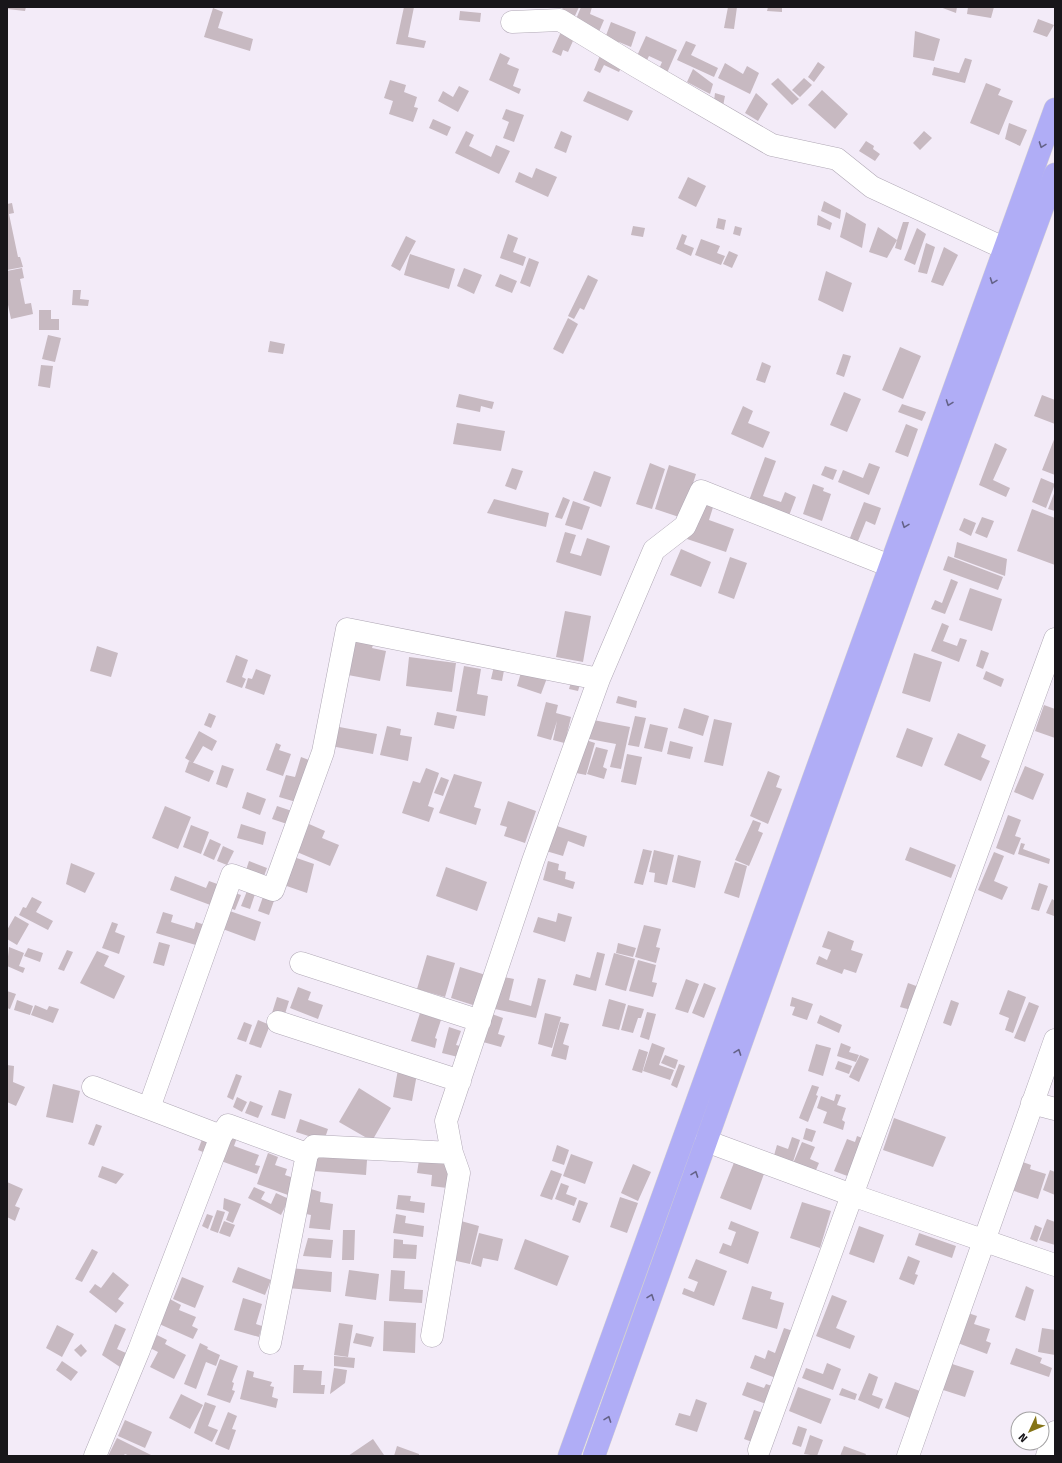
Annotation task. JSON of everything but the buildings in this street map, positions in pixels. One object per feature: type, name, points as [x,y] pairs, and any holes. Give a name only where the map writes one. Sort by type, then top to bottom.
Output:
[{"type":"main road","points":[[569,1456],[1055,109]]},
{"type":"main road","points":[[594,1456],[912,564],[1055,174]]},
{"type":"street","points":[[512,22],[560,20],[772,145],[837,159],[872,188],[1025,258]]},
{"type":"street","points":[[432,1336],[459,1173],[452,1153],[446,1121],[533,861],[599,679],[654,550],[685,526],[701,491],[890,566]]},
{"type":"street","points":[[149,1108],[232,875],[273,890],[323,752],[347,629],[599,679]]},
{"type":"street","points":[[759,1450],[1055,639]]},
{"type":"street","points":[[301,963],[480,1021]]},
{"type":"street","points":[[278,1022],[460,1081]]},
{"type":"street","points":[[908,1456],[1055,1040]]},
{"type":"street","points":[[93,1087],[221,1136]]},
{"type":"street","points":[[1032,1103],[1055,1109]]},
{"type":"street","points":[[95,1456],[142,1343],[221,1136],[228,1125],[307,1154]]},
{"type":"street","points":[[706,1141],[852,1196],[1055,1264]]},
{"type":"street","points":[[270,1343],[307,1154],[314,1146],[452,1153]]},
{"type":"street","points":[[1047,1456],[1055,1432]]}]
